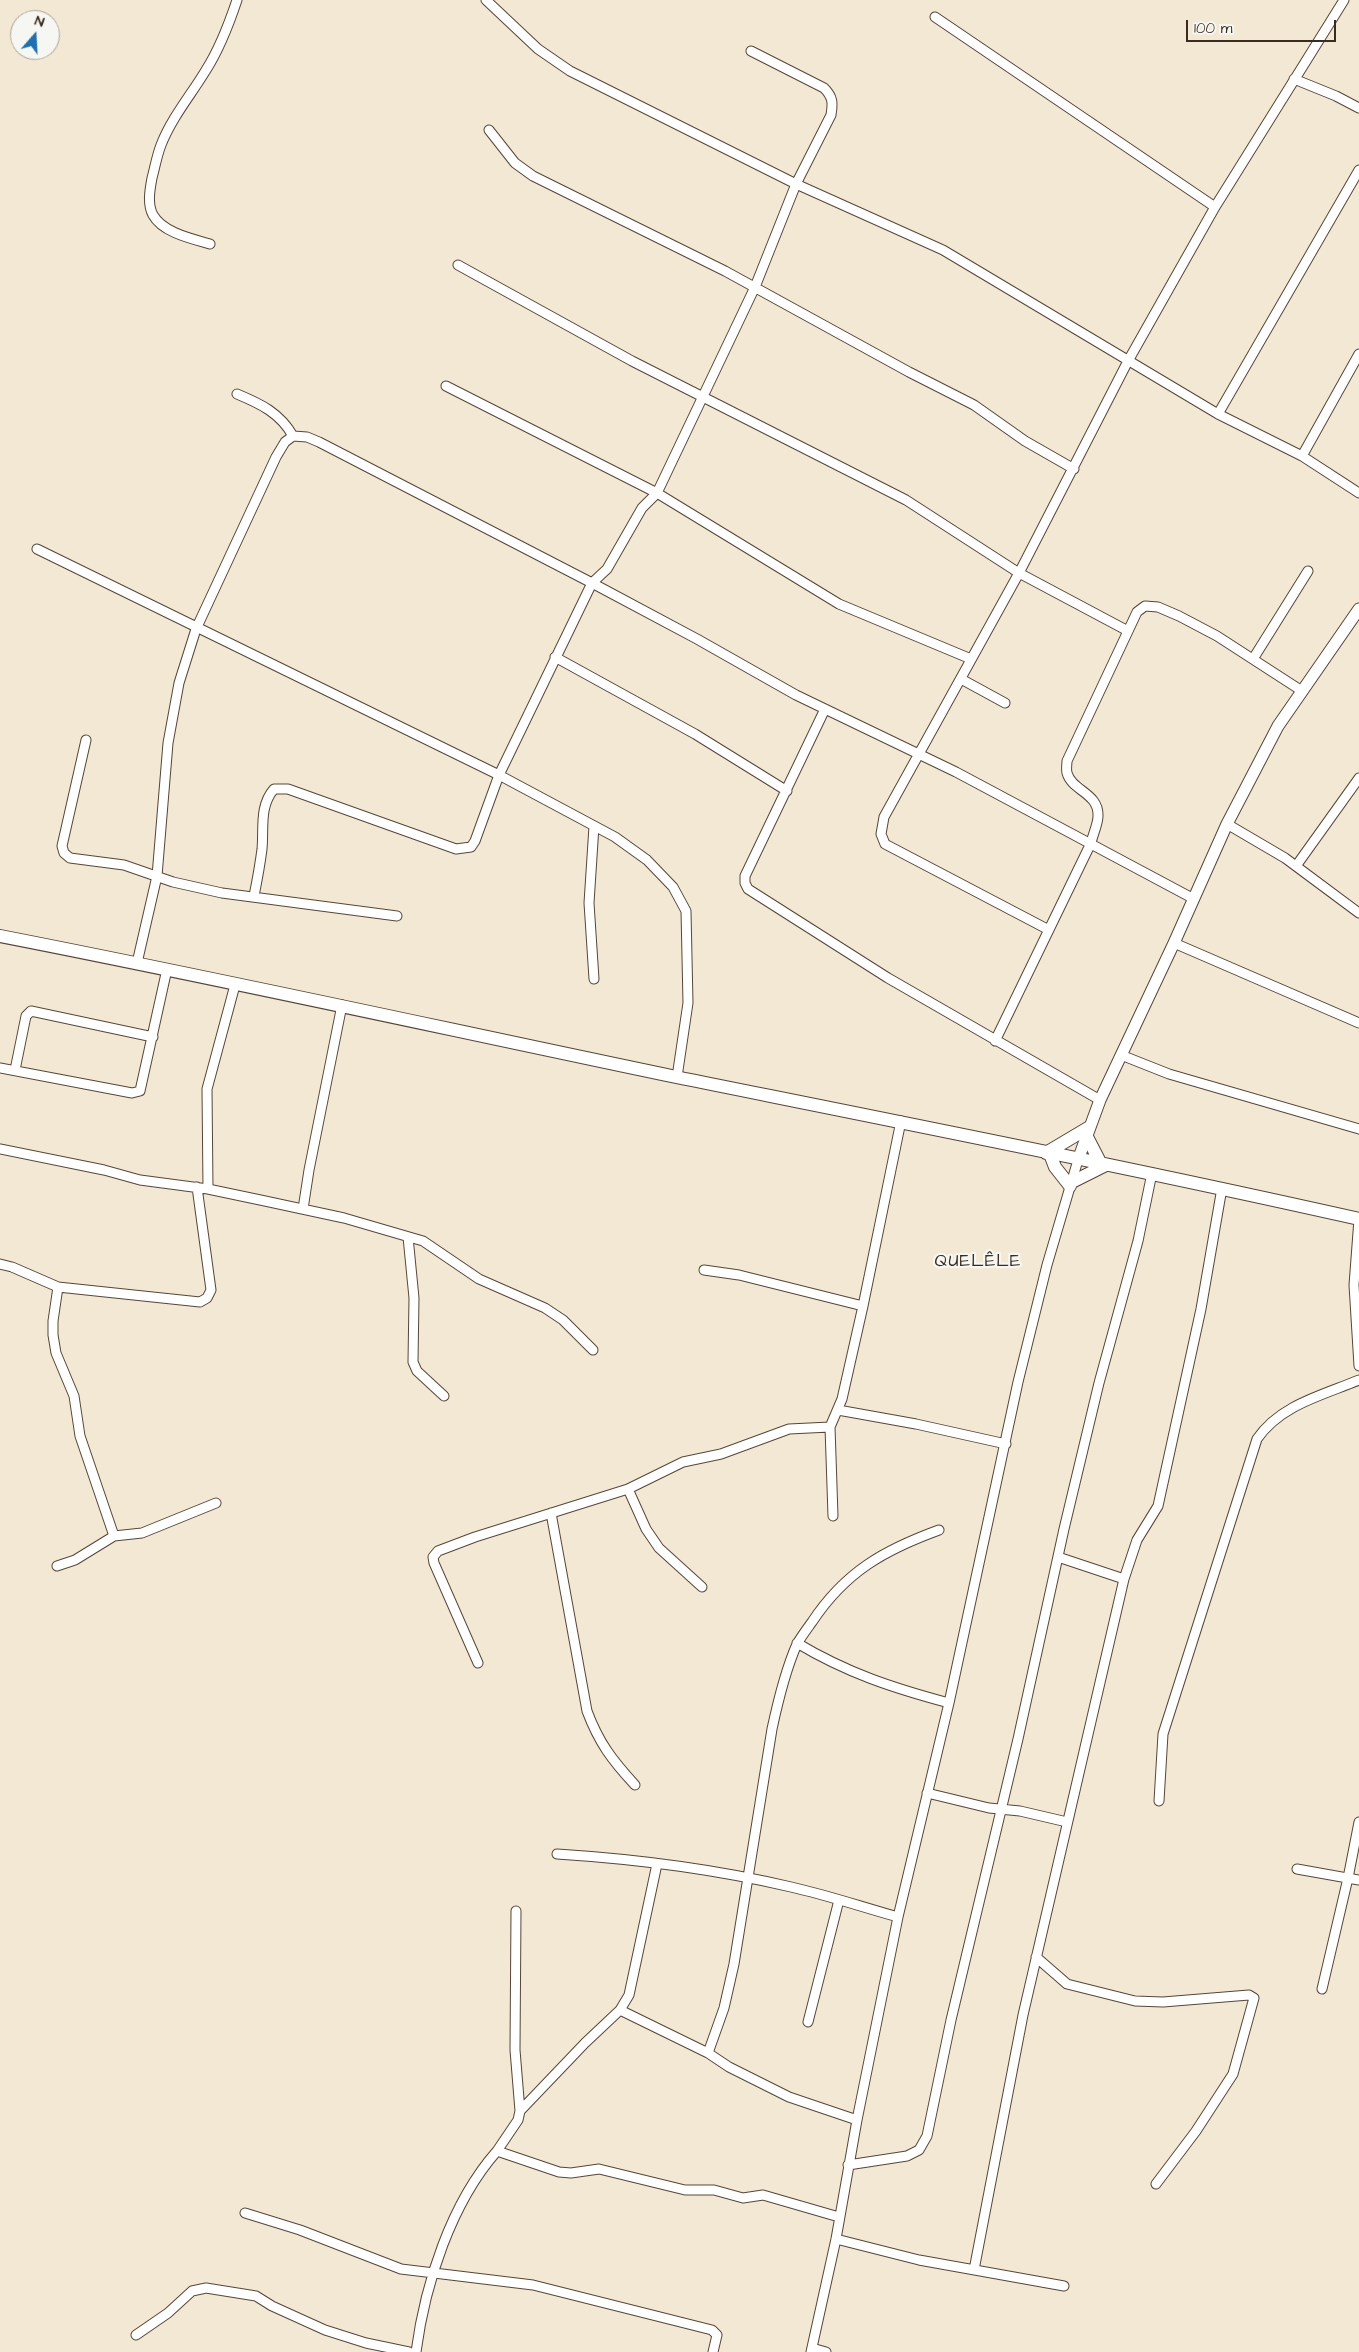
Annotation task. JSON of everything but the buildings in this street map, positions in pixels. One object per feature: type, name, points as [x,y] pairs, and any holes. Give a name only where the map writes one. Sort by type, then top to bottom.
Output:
[{"type":"main road","points":[[0,936],[342,1005],[677,1077],[901,1121],[1048,1154],[1152,1173],[1359,1219]]},
{"type":"main road","points":[[1048,1154],[1087,1132],[1104,1165]]},
{"type":"main road","points":[[1048,1154],[1059,1173],[1071,1184],[1104,1165]]},
{"type":"street","points":[[210,244],[165,226],[153,216],[149,202],[150,188],[161,145],[174,120],[210,63],[228,28],[237,0]]},
{"type":"street","points":[[486,0],[538,49],[570,71],[796,184],[943,250],[1218,414],[1302,456],[1359,493]]},
{"type":"street","points":[[1048,930],[885,844],[881,834],[884,817],[1019,573],[1128,361],[1215,208],[1344,0]]},
{"type":"street","points":[[935,17],[1215,208]]},
{"type":"street","points":[[254,896],[262,850],[263,811],[268,796],[274,789],[288,789],[456,849],[471,847],[475,841],[499,775],[592,583],[607,569],[642,508],[657,493],[704,397],[754,287],[796,184],[831,115],[833,104],[830,94],[817,83],[750,51]]},
{"type":"street","points":[[1294,79],[1336,96],[1359,108]]},
{"type":"street","points":[[489,130],[515,163],[533,176],[754,287],[909,372],[974,405],[1026,441],[1074,469]]},
{"type":"street","points":[[1218,414],[1359,170]]},
{"type":"street","points":[[458,264],[589,337],[906,500],[1019,573],[1128,631]]},
{"type":"street","points":[[1302,456],[1359,354]]},
{"type":"street","points":[[446,386],[657,493],[839,604],[971,659]]},
{"type":"street","points":[[237,394],[274,413],[286,422],[293,436]]},
{"type":"street","points":[[137,963],[157,876],[173,710],[196,629],[276,457],[285,442],[293,436],[307,437],[319,442],[592,583],[825,709],[1091,843],[1194,899]]},
{"type":"street","points":[[37,549],[196,629],[499,775],[630,846],[660,871],[683,903],[687,923],[688,1003],[677,1077]]},
{"type":"street","points":[[1253,660],[1308,571]]},
{"type":"street","points":[[995,1041],[1091,843],[1098,817],[1097,806],[1088,793],[1072,782],[1067,773],[1067,761],[1137,612],[1145,606],[1158,607],[1217,636],[1302,691]]},
{"type":"street","points":[[826,2352],[811,2350],[836,2239],[856,2120],[898,1917],[949,1703],[1018,1382],[1047,1265],[1078,1160],[1100,1100],[1174,943],[1227,824],[1278,726],[1359,609]]},
{"type":"street","points":[[555,657],[696,734],[787,791]]},
{"type":"street","points":[[960,679],[1004,702]]},
{"type":"street","points":[[825,709],[745,876],[745,883],[748,889],[888,978],[1100,1100]]},
{"type":"street","points":[[86,740],[62,846],[64,853],[70,858],[124,866],[194,888],[335,909],[398,916]]},
{"type":"street","points":[[1296,866],[1359,778]]},
{"type":"street","points":[[1227,824],[1296,866],[1359,913]]},
{"type":"street","points":[[594,826],[589,903],[594,979]]},
{"type":"street","points":[[1174,943],[1359,1023]]},
{"type":"street","points":[[0,1068],[135,1092],[142,1086],[168,970]]},
{"type":"street","points":[[208,1189],[207,1089],[235,984]]},
{"type":"street","points":[[303,1209],[342,1005]]},
{"type":"street","points":[[15,1070],[26,1016],[31,1011],[153,1037]]},
{"type":"street","points":[[1121,1055],[1169,1074],[1359,1129]]},
{"type":"street","points":[[833,1516],[830,1427],[838,1410],[863,1306],[901,1121]]},
{"type":"street","points":[[0,1149],[60,1160],[140,1180],[197,1187],[303,1209],[424,1241],[437,1248],[479,1279],[545,1308],[562,1320],[593,1350]]},
{"type":"street","points":[[848,2165],[907,2156],[919,2150],[927,2136],[1058,1557],[1099,1383],[1138,1241],[1152,1173]]},
{"type":"street","points":[[0,1264],[12,1267],[58,1287],[200,1302],[207,1298],[211,1290],[197,1187]]},
{"type":"street","points":[[974,2270],[1036,1957],[1124,1579],[1137,1540],[1158,1506],[1200,1309],[1222,1188]]},
{"type":"street","points":[[1359,1219],[1354,1285],[1359,1366]]},
{"type":"street","points":[[408,1237],[414,1298],[413,1362],[417,1372],[444,1396]]},
{"type":"street","points":[[704,1270],[719,1270],[739,1274],[863,1306]]},
{"type":"street","points":[[58,1287],[53,1321],[56,1352],[74,1396],[80,1436],[114,1536]]},
{"type":"street","points":[[1159,1801],[1163,1734],[1258,1438],[1275,1419],[1290,1409],[1359,1380]]},
{"type":"street","points":[[838,1410],[916,1424],[1006,1444]]},
{"type":"street","points":[[478,1663],[434,1563],[435,1554],[475,1537],[628,1489],[683,1462],[721,1454],[789,1429],[830,1427]]},
{"type":"street","points":[[628,1489],[646,1529],[659,1548],[702,1587]]},
{"type":"street","points":[[57,1566],[75,1560],[114,1536],[142,1533],[216,1503]]},
{"type":"street","points":[[551,1513],[587,1711],[594,1731],[610,1758],[635,1785]]},
{"type":"street","points":[[708,2053],[724,2008],[734,1964],[774,1722],[780,1693],[797,1643],[834,1590],[854,1574],[882,1554],[939,1530]]},
{"type":"street","points":[[1058,1557],[1124,1579]]},
{"type":"street","points":[[797,1643],[822,1658],[887,1686],[949,1703]]},
{"type":"street","points":[[927,1793],[1067,1822]]},
{"type":"street","points":[[1322,1989],[1359,1822]]},
{"type":"street","points":[[557,1854],[610,1858],[747,1878],[839,1900],[898,1917]]},
{"type":"street","points":[[520,2112],[584,2043],[620,2010],[629,1996],[657,1864]]},
{"type":"street","points":[[1297,1869],[1359,1880]]},
{"type":"street","points":[[808,2022],[839,1900]]},
{"type":"street","points":[[416,2352],[432,2273],[473,2181],[518,2120],[520,2112],[515,2050],[516,1911]]},
{"type":"street","points":[[1036,1957],[1067,1984],[1135,2001],[1163,2002],[1249,1995],[1254,1998],[1233,2074],[1196,2131],[1156,2184]]},
{"type":"street","points":[[620,2010],[708,2053],[729,2067],[789,2096],[856,2120]]},
{"type":"street","points":[[496,2151],[559,2172],[571,2173],[599,2169],[685,2190],[714,2190],[743,2198],[763,2195],[839,2217]]},
{"type":"street","points":[[246,2213],[300,2230],[384,2264],[413,2271],[533,2285],[712,2330],[717,2336],[713,2352]]},
{"type":"street","points":[[836,2239],[920,2260],[1064,2286]]},
{"type":"street","points":[[136,2335],[168,2313],[192,2291],[206,2288],[256,2296],[290,2315],[325,2330],[366,2343],[409,2352]]},
{"type":"district","name":"QUELÊLE","points":[[978,1262]]}]
